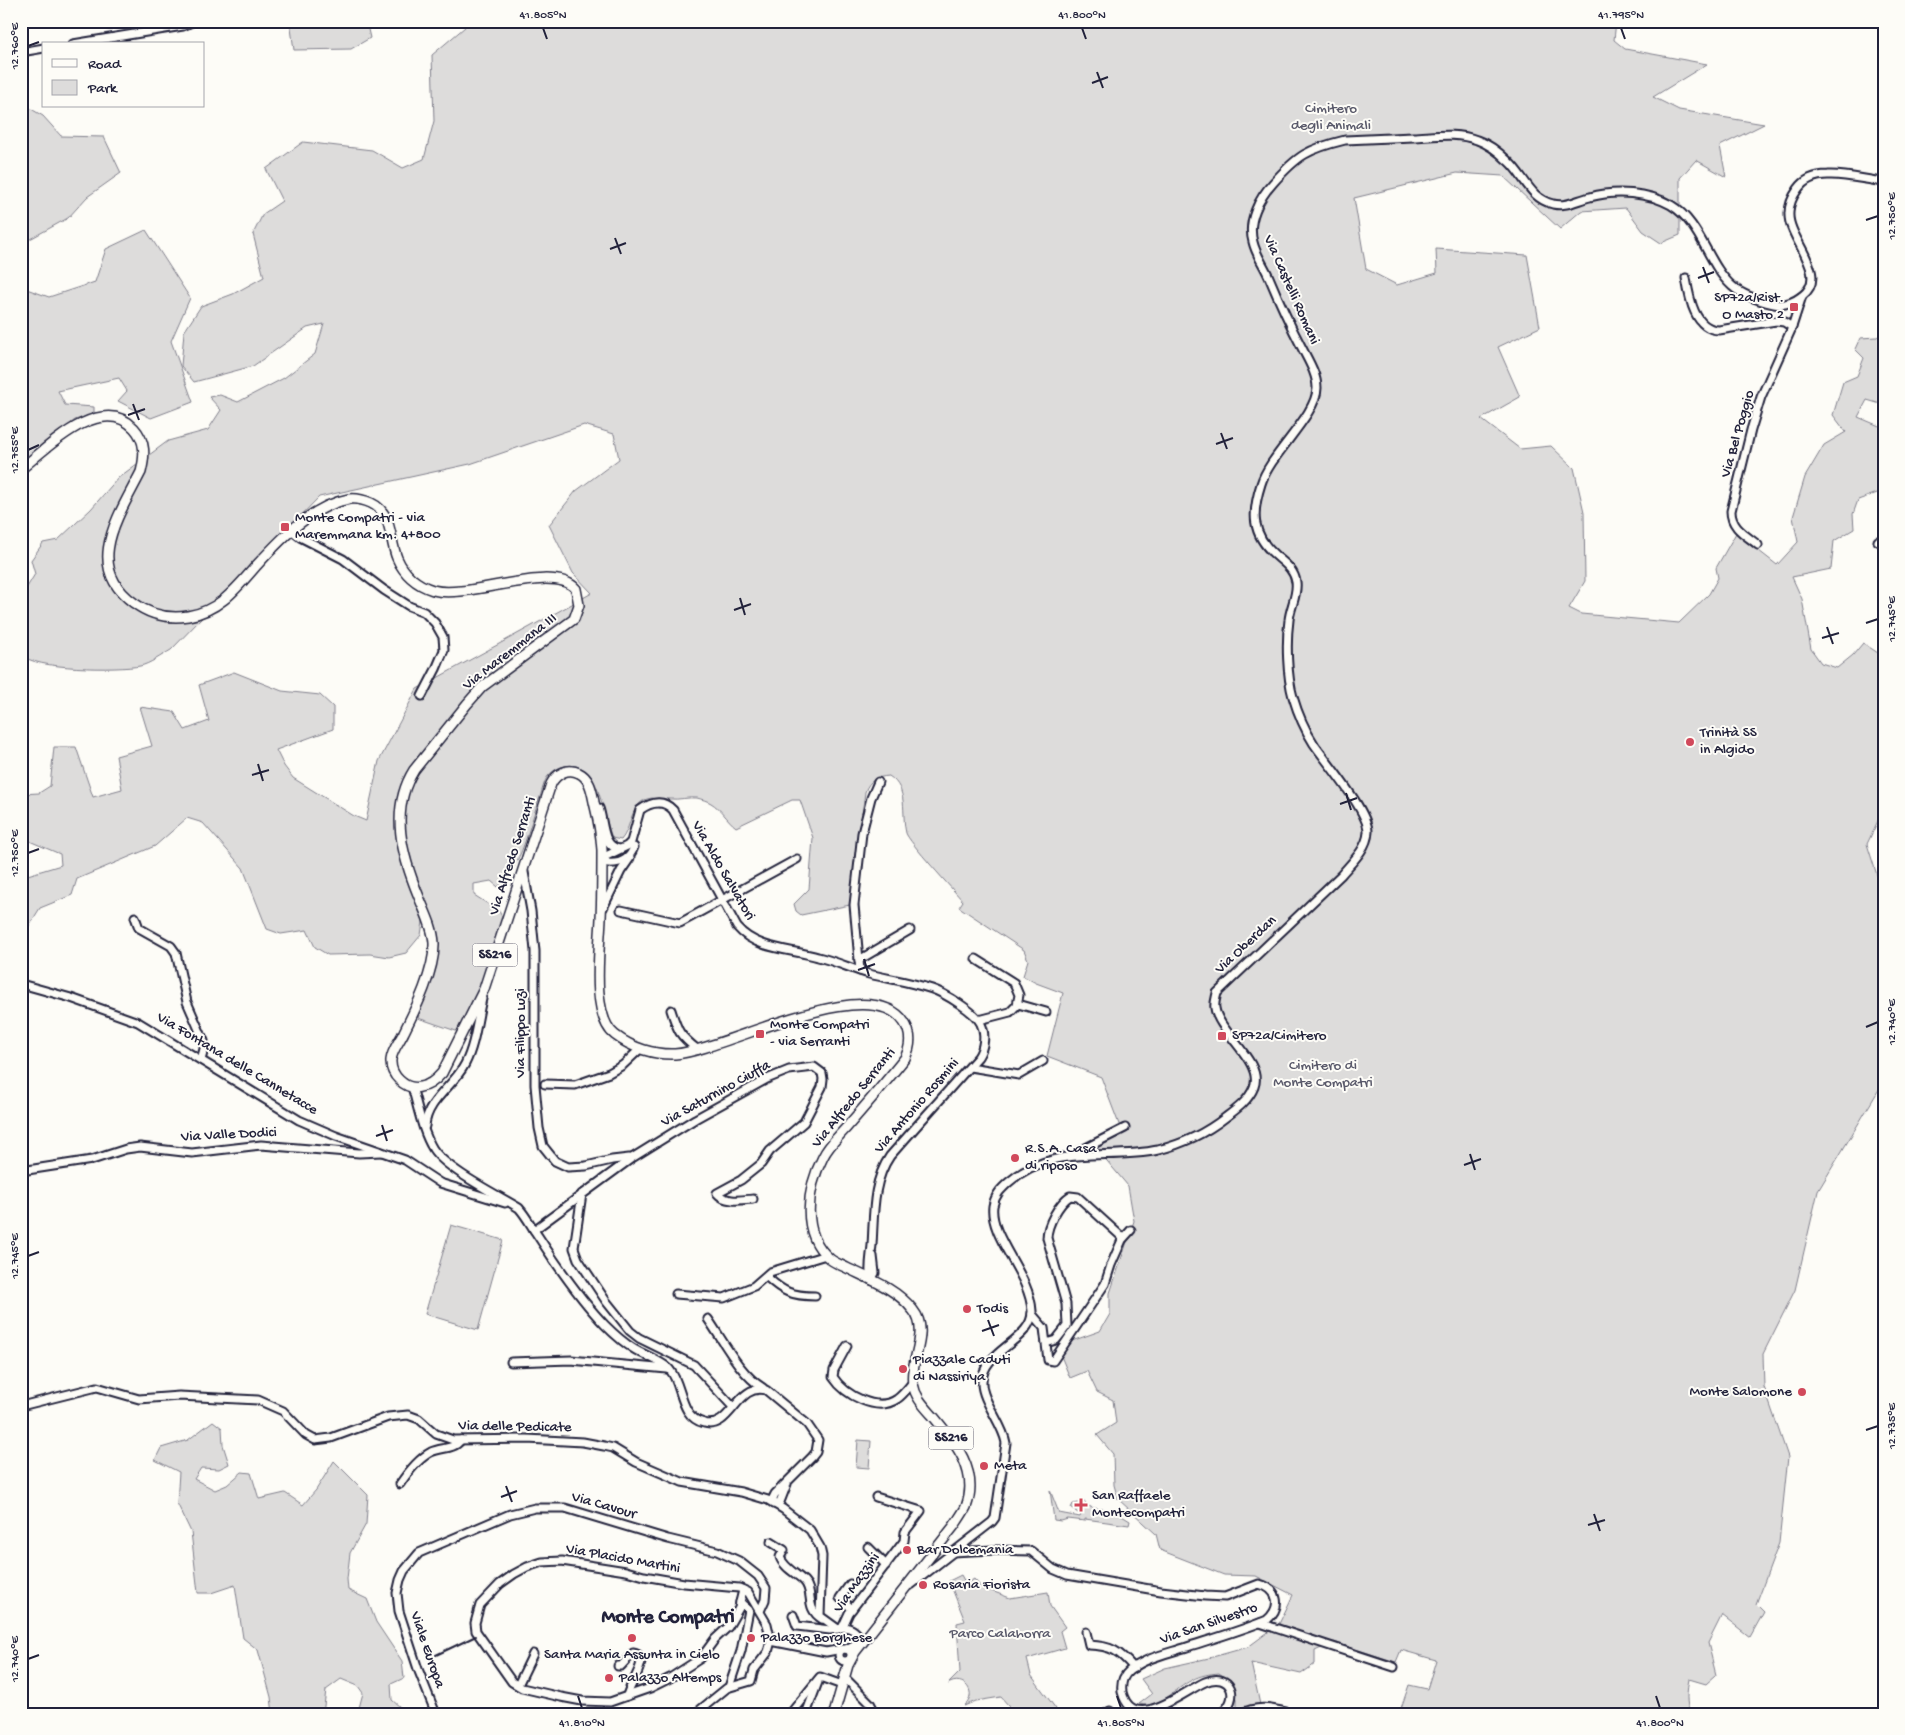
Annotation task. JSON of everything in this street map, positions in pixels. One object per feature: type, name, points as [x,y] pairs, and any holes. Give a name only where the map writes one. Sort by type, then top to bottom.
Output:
[{"type":"main road","name":"Via Maremmana III","points":[[21,469],[65,434],[88,421],[104,416],[112,416],[125,421],[134,428],[143,445],[142,465],[137,480],[116,519],[109,542],[108,560],[116,584],[128,598],[150,612],[164,616],[190,616],[205,612],[216,606],[233,592],[291,530],[333,504],[360,499],[376,505],[384,512],[389,525],[394,550],[401,565],[412,579],[426,588],[443,592],[458,592],[550,579],[569,584],[578,593],[580,605],[574,619],[476,694],[416,767],[408,782],[400,810],[400,831],[409,870],[432,930],[433,954],[428,975],[410,1021],[391,1059],[397,1077],[404,1084],[412,1087]]},
{"type":"main road","name":"Via Alfredo Serranti","points":[[412,1087],[426,1086],[440,1075],[484,989],[551,784],[556,777],[568,771],[579,772],[587,779],[593,795],[600,831],[602,858],[599,946],[600,999],[607,1026],[614,1034],[630,1045],[670,1054],[698,1050],[811,1013],[843,1005],[885,1008],[894,1012],[906,1024],[910,1034],[910,1045],[904,1058],[828,1148],[823,1157],[809,1200],[809,1220],[815,1239],[826,1255],[837,1264],[890,1290],[913,1310],[919,1324],[919,1343],[913,1370],[913,1382]]},
{"type":"main road","name":"SS216","points":[[834,1714],[844,1679],[847,1659],[907,1588],[966,1507],[970,1478],[961,1453],[946,1431],[921,1402],[913,1382]]},
{"type":"street","points":[[85,42],[183,26],[194,21]]},
{"type":"street","points":[[21,52],[42,48]]},
{"type":"street","name":"Via Castelli Romani","points":[[1258,532],[1254,514],[1264,476],[1271,462],[1309,410],[1315,399],[1317,386],[1313,370],[1279,304],[1252,241],[1253,218],[1263,195],[1274,181],[1296,159],[1317,148],[1346,140],[1448,135],[1468,137],[1488,145],[1500,153],[1516,170],[1533,194],[1548,202],[1565,204],[1616,193],[1642,196],[1669,204],[1687,218],[1727,280],[1735,288],[1776,304],[1791,302],[1802,296]]},
{"type":"street","points":[[1802,296],[1812,282],[1811,272],[1791,226],[1789,213],[1793,198],[1800,186],[1813,178],[1830,175],[1884,182]]},
{"type":"street","points":[[1686,278],[1693,309],[1706,325],[1712,329],[1720,330],[1776,321],[1792,326]]},
{"type":"street","name":"Via Bel Poggio","points":[[1758,545],[1733,523],[1731,511],[1761,397],[1792,326],[1802,296]]},
{"type":"street","points":[[291,530],[303,539],[343,558],[384,590],[408,606],[424,612],[435,622],[443,637],[444,650],[422,696]]},
{"type":"street","name":"Via Oberdan","points":[[1123,1238],[1105,1284],[1053,1361],[1048,1360],[1044,1328],[1032,1314],[1024,1280],[994,1221],[994,1201],[1000,1190],[1028,1169],[1053,1159],[1070,1156],[1147,1151],[1171,1146],[1196,1136],[1218,1124],[1235,1111],[1246,1099],[1255,1084],[1253,1069],[1217,1016],[1214,1003],[1217,993],[1341,875],[1357,856],[1366,840],[1366,821],[1312,740],[1297,710],[1291,688],[1288,635],[1296,581],[1291,570],[1266,545],[1258,532]]},
{"type":"street","points":[[878,782],[871,798],[862,833],[854,905],[860,971],[933,990],[951,998],[979,1020],[1010,1012],[1018,1004],[1019,995],[1014,984],[976,959]]},
{"type":"street","points":[[593,795],[602,818],[607,842],[613,848],[622,848]]},
{"type":"street","points":[[602,858],[631,842],[640,810],[654,803]]},
{"type":"street","points":[[601,918],[607,900],[621,871],[632,854],[642,813],[654,803]]},
{"type":"street","name":"Via Aldo Salvatori","points":[[654,803],[665,804],[673,810],[721,900],[742,933],[754,940],[816,956],[860,971]]},
{"type":"street","points":[[602,858],[610,863],[620,862],[631,854],[634,847]]},
{"type":"street","points":[[621,910],[678,924],[797,859]]},
{"type":"street","name":"Via Filippo Luzi","points":[[526,862],[524,877],[531,911],[535,951],[535,1085],[541,1141],[550,1158],[559,1164],[578,1167],[632,1158]]},
{"type":"street","points":[[135,917],[139,928],[171,946],[176,953],[187,1002],[204,1041],[201,1060]]},
{"type":"street","points":[[859,960],[910,930]]},
{"type":"street","name":"Via Fontana delle Cannetacce","points":[[21,984],[71,998],[138,1022],[299,1120],[409,1162],[440,1183],[519,1208]]},
{"type":"street","points":[[425,1131],[430,1109],[458,1076],[466,1063],[484,989]]},
{"type":"street","points":[[1018,1004],[1046,1012]]},
{"type":"street","points":[[670,1010],[681,1036],[698,1050]]},
{"type":"street","name":"Via Antonio Rosmini","points":[[871,1280],[875,1273],[872,1261],[873,1216],[879,1177],[886,1162],[970,1067],[980,1053],[983,1044],[982,1027],[979,1020]]},
{"type":"street","points":[[545,1084],[575,1085],[609,1073],[623,1065],[640,1048]]},
{"type":"street","points":[[970,1067],[1019,1075],[1043,1061]]},
{"type":"street","name":"Via Saturnino Ciuffa","points":[[534,1230],[632,1158],[767,1078],[789,1070],[814,1067],[822,1073],[822,1087],[804,1122],[770,1151],[761,1164],[748,1175],[717,1193],[719,1196],[729,1199],[753,1198]]},
{"type":"street","points":[[412,1087],[432,1148],[446,1164],[519,1208],[528,1218],[534,1230],[567,1278],[604,1324],[633,1348],[670,1370],[683,1402],[699,1421],[708,1424],[716,1422],[727,1415],[733,1406],[753,1389],[766,1390]]},
{"type":"street","points":[[1070,1156],[1125,1128]]},
{"type":"street","name":"Via Valle Dodici","points":[[21,1171],[92,1160],[137,1147],[192,1153],[261,1144],[359,1152],[382,1151]]},
{"type":"street","points":[[592,1165],[600,1167],[603,1171],[604,1175],[601,1180]]},
{"type":"street","points":[[582,1194],[574,1248],[578,1260],[606,1301],[630,1332],[694,1365],[733,1406]]},
{"type":"street","points":[[1046,1342],[1056,1340],[1067,1324],[1066,1304],[1047,1238],[1049,1228],[1064,1201],[1070,1196],[1078,1197],[1123,1238],[1131,1230]]},
{"type":"street","points":[[676,1294],[724,1298],[754,1286],[771,1271],[826,1255]]},
{"type":"street","points":[[854,1272],[863,1271],[872,1261],[879,1276],[890,1290]]},
{"type":"street","points":[[767,1276],[778,1288],[791,1294],[815,1296]]},
{"type":"street","points":[[907,1588],[995,1518],[1006,1443],[983,1390],[982,1382],[990,1361],[1024,1330],[1032,1314]]},
{"type":"street","points":[[708,1319],[744,1372],[754,1383],[766,1390],[807,1424],[818,1440],[816,1452],[783,1489],[770,1496],[760,1497]]},
{"type":"street","points":[[847,1346],[834,1370],[833,1377],[836,1382],[863,1402],[873,1404],[892,1402],[899,1398],[913,1382]]},
{"type":"street","points":[[511,1362],[572,1360],[670,1370]]},
{"type":"street","name":"Via delle Pedicate","points":[[21,1406],[95,1387],[139,1399],[176,1396],[249,1399],[265,1402],[281,1409],[306,1435],[314,1440],[331,1438],[388,1417],[408,1414],[419,1419],[439,1435],[451,1440],[527,1438],[583,1442],[613,1448],[636,1462],[682,1482],[760,1497]]},
{"type":"street","points":[[400,1484],[426,1455],[453,1447],[461,1440]]},
{"type":"street","points":[[774,1504],[780,1502],[783,1489]]},
{"type":"street","points":[[783,1489],[784,1502],[790,1514]]},
{"type":"street","points":[[760,1497],[790,1514],[810,1530],[820,1547],[822,1556],[820,1616],[824,1620]]},
{"type":"street","name":"Via Mazzini","points":[[841,1628],[852,1609],[904,1541],[905,1532],[921,1511],[876,1497]]},
{"type":"street","name":"Via Cavour","points":[[397,1593],[404,1571],[419,1554],[510,1514],[535,1508],[565,1508],[668,1539],[717,1551],[739,1560],[758,1576],[766,1588],[765,1600],[760,1611]]},
{"type":"street","points":[[771,1542],[784,1550],[780,1557],[782,1562],[804,1581],[808,1588],[810,1605],[817,1616],[841,1628],[854,1629],[864,1640],[844,1649],[826,1652]]},
{"type":"street","points":[[868,1547],[886,1565]]},
{"type":"street","name":"Via San Silvestro","points":[[952,1552],[1031,1551],[1052,1569],[1067,1575],[1161,1591],[1225,1597],[1259,1584],[1270,1588],[1276,1598],[1277,1605],[1273,1615],[1260,1623],[1153,1657],[1134,1668]]},
{"type":"street","name":"Via Placido Martini","points":[[542,1562],[562,1562],[626,1571],[645,1577],[743,1590],[740,1602],[739,1608],[728,1627],[715,1639],[701,1658],[670,1678],[610,1702],[582,1701],[540,1692],[512,1682],[476,1631],[475,1623],[480,1605],[500,1584],[527,1567],[542,1562]]},
{"type":"street","points":[[850,1584],[840,1598],[852,1609]]},
{"type":"street","points":[[695,1714],[726,1689],[751,1681],[754,1670],[768,1652],[771,1642],[770,1631],[748,1592],[743,1590]]},
{"type":"street","name":"Viale Europa","points":[[397,1593],[399,1611],[409,1643],[436,1714]]},
{"type":"street","points":[[726,1689],[741,1651],[749,1610],[740,1602]]},
{"type":"street","points":[[793,1616],[797,1626],[832,1631],[841,1628]]},
{"type":"street","points":[[1260,1623],[1394,1667]]},
{"type":"street","points":[[1086,1632],[1089,1645],[1105,1646],[1120,1653],[1134,1668],[1125,1675],[1122,1684],[1125,1698],[1135,1708],[1149,1711],[1158,1708],[1203,1683],[1218,1679],[1224,1680],[1228,1685],[1232,1697],[1226,1710],[1220,1714]]},
{"type":"street","points":[[771,1642],[826,1652],[847,1659]]},
{"type":"street","points":[[844,1649],[850,1651],[847,1659]]},
{"type":"street","points":[[844,1649],[839,1655],[847,1659]]},
{"type":"street","points":[[618,1666],[621,1666],[633,1653],[642,1657],[642,1663],[627,1696]]},
{"type":"street","points":[[518,1685],[534,1654]]},
{"type":"street","points":[[820,1677],[844,1679],[870,1703],[876,1714]]},
{"type":"street","points":[[790,1714],[820,1677]]},
{"type":"street","points":[[806,1714],[820,1677]]},
{"type":"street","points":[[1240,1714],[1253,1708],[1263,1708],[1294,1714]]},
{"type":"green space","points":[[290,21],[366,21],[370,38],[351,49],[294,50]]},
{"type":"green space","points":[[460,21],[1616,21],[1614,40],[1625,49],[1707,64],[1653,97],[1679,110],[1764,124],[1720,146],[1726,177],[1696,160],[1680,178],[1680,235],[1661,243],[1643,231],[1626,208],[1581,211],[1560,229],[1503,176],[1457,173],[1354,198],[1366,269],[1397,285],[1437,273],[1436,249],[1527,255],[1540,327],[1498,347],[1520,397],[1481,419],[1520,449],[1551,446],[1574,468],[1584,512],[1585,581],[1569,608],[1581,614],[1679,623],[1709,594],[1718,578],[1716,568],[1736,533],[1777,565],[1798,542],[1793,517],[1805,477],[1824,445],[1846,432],[1833,415],[1843,382],[1857,376],[1864,358],[1855,349],[1860,338],[1877,337],[1884,332],[1884,405],[1867,400],[1858,417],[1884,428],[1884,494],[1880,492],[1858,500],[1853,514],[1854,529],[1834,541],[1831,569],[1792,577],[1802,599],[1811,649],[1821,663],[1837,668],[1853,655],[1863,643],[1884,657],[1884,808],[1867,844],[1884,897],[1884,1081],[1818,1191],[1795,1290],[1763,1354],[1764,1387],[1788,1457],[1779,1543],[1756,1604],[1764,1612],[1750,1637],[1722,1615],[1708,1643],[1716,1675],[1706,1684],[1689,1679],[1687,1702],[1691,1714],[1399,1714],[1409,1685],[1427,1689],[1436,1660],[1401,1650],[1396,1662],[1334,1642],[1315,1651],[1315,1664],[1301,1674],[1251,1663],[1262,1714],[1237,1714],[1237,1699],[1233,1683],[1219,1673],[1195,1678],[1154,1704],[1139,1704],[1152,1694],[1141,1679],[1165,1668],[1248,1647],[1279,1624],[1293,1595],[1256,1576],[1224,1575],[1160,1550],[1156,1534],[1118,1499],[1114,1485],[1113,1454],[1097,1435],[1116,1423],[1113,1400],[1097,1392],[1087,1371],[1070,1378],[1061,1356],[1069,1342],[1100,1331],[1110,1314],[1110,1293],[1134,1221],[1128,1186],[1097,1149],[1120,1127],[1101,1077],[1047,1056],[1063,993],[1023,976],[1028,960],[1024,950],[959,907],[963,901],[906,833],[902,794],[895,781],[889,776],[874,780],[865,792],[850,905],[801,915],[796,911],[794,904],[809,889],[813,838],[800,800],[792,800],[736,827],[715,805],[702,799],[647,799],[637,807],[621,840],[612,838],[598,792],[589,773],[584,769],[572,766],[565,766],[553,771],[545,781],[524,845],[513,868],[498,887],[491,881],[474,884],[474,895],[499,911],[503,919],[479,992],[459,1032],[418,1018],[435,963],[425,909],[421,935],[406,953],[389,957],[370,954],[328,955],[315,947],[307,930],[281,934],[267,929],[243,868],[203,823],[187,818],[155,846],[77,879],[72,895],[40,908],[27,929],[21,930],[21,877],[61,865],[60,854],[27,840],[21,832],[21,794],[39,793],[50,786],[54,747],[76,747],[93,797],[122,789],[116,756],[152,746],[140,707],[174,712],[185,730],[209,721],[199,685],[234,672],[282,691],[320,695],[333,707],[333,729],[276,750],[293,778],[354,816],[366,821],[379,761],[417,689],[592,593],[573,573],[549,525],[576,491],[619,459],[614,434],[584,425],[470,464],[319,497],[171,650],[148,663],[129,667],[77,668],[41,663],[28,659],[21,654],[21,597],[35,574],[31,560],[43,543],[58,540],[91,509],[118,478],[168,441],[208,430],[221,410],[209,397],[220,395],[238,402],[284,378],[315,354],[324,324],[307,328],[253,366],[194,382],[181,366],[184,332],[201,306],[233,294],[264,277],[253,234],[263,214],[282,201],[266,169],[303,142],[372,150],[403,168],[424,159],[434,121],[432,55],[465,27]]},
{"type":"green space","points":[[21,103],[43,116],[61,136],[104,137],[121,173],[87,197],[68,218],[21,244]]},
{"type":"green space","points":[[146,230],[190,298],[171,341],[193,402],[151,418],[118,401],[127,391],[119,378],[58,391],[65,405],[94,407],[94,414],[75,420],[21,463],[21,287],[49,297],[95,282],[106,249]]},
{"type":"green space","points":[[451,1225],[503,1240],[478,1330],[425,1314]]},
{"type":"green space","points":[[213,1421],[222,1428],[223,1445],[229,1464],[219,1469],[201,1468],[194,1479],[215,1490],[227,1485],[242,1472],[251,1473],[259,1499],[285,1493],[303,1505],[316,1490],[334,1461],[368,1495],[366,1524],[350,1553],[347,1579],[348,1590],[367,1599],[376,1622],[402,1661],[404,1678],[391,1684],[392,1700],[408,1714],[351,1714],[359,1708],[363,1693],[358,1686],[341,1679],[326,1690],[323,1714],[273,1714],[271,1697],[258,1650],[243,1638],[235,1585],[211,1593],[198,1593],[191,1532],[177,1503],[179,1472],[155,1460],[161,1448],[188,1440]]},
{"type":"green space","points":[[858,1440],[871,1441],[869,1468],[856,1467]]},
{"type":"green space","points":[[1050,1490],[1059,1513],[1080,1517],[1081,1514],[1071,1508],[1073,1504],[1085,1502],[1086,1505],[1093,1508],[1112,1510],[1130,1521],[1129,1525],[1085,1519],[1085,1521],[1054,1520]]},
{"type":"green space","name":"Parco Calahorra","points":[[961,1575],[966,1584],[974,1579],[981,1587],[1010,1598],[1048,1592],[1050,1606],[1065,1627],[1060,1631],[1065,1648],[1027,1659],[1031,1675],[1056,1709],[1052,1714],[1016,1714],[1001,1697],[976,1701],[964,1706],[970,1696],[968,1687],[964,1683],[959,1682],[948,1684],[960,1672],[957,1623],[965,1621],[949,1581]]},
{"type":"railway","points":[[436,1655],[476,1636]]},
{"type":"place","name":"SP72a/Rist. O Masto 2","points":[[1794,307]]},
{"type":"place","name":"Monte Compatri - via Maremmana km. 4+800","points":[[285,527]]},
{"type":"place","name":"Trinità SS in Algido","points":[[1690,742]]},
{"type":"place","name":"Monte Compatri - via Serranti","points":[[760,1034]]},
{"type":"place","name":"SP72a/Cimitero","points":[[1222,1036]]},
{"type":"place","name":"R.S.A. Casa di riposo","points":[[1015,1158]]},
{"type":"place","name":"Todis","points":[[967,1309]]},
{"type":"place","name":"Piazzale Caduti di Nassiriya","points":[[903,1369]]},
{"type":"place","name":"Monte Salomone","points":[[1802,1392]]},
{"type":"place","name":"Meta","points":[[984,1466]]},
{"type":"place","name":"San Raffaele Montecompatri","points":[[1081,1505]]},
{"type":"place","name":"Bar Dolcemania","points":[[907,1550]]},
{"type":"place","name":"Rosaria Fiorista","points":[[923,1585]]},
{"type":"place","name":"Santa Maria Assunta in Cielo","points":[[632,1638]]},
{"type":"place","name":"Palazzo Borghese","points":[[751,1638]]},
{"type":"place","name":"Palazzo Altemps","points":[[609,1678]]},
{"type":"district","name":"Monte Compatri","points":[[668,1618]]},
{"type":"park label","name":"Cimitero degli Animali","points":[[1331,118]]},
{"type":"park label","name":"Cimitero di Monte Compatri","points":[[1323,1074]]}]
